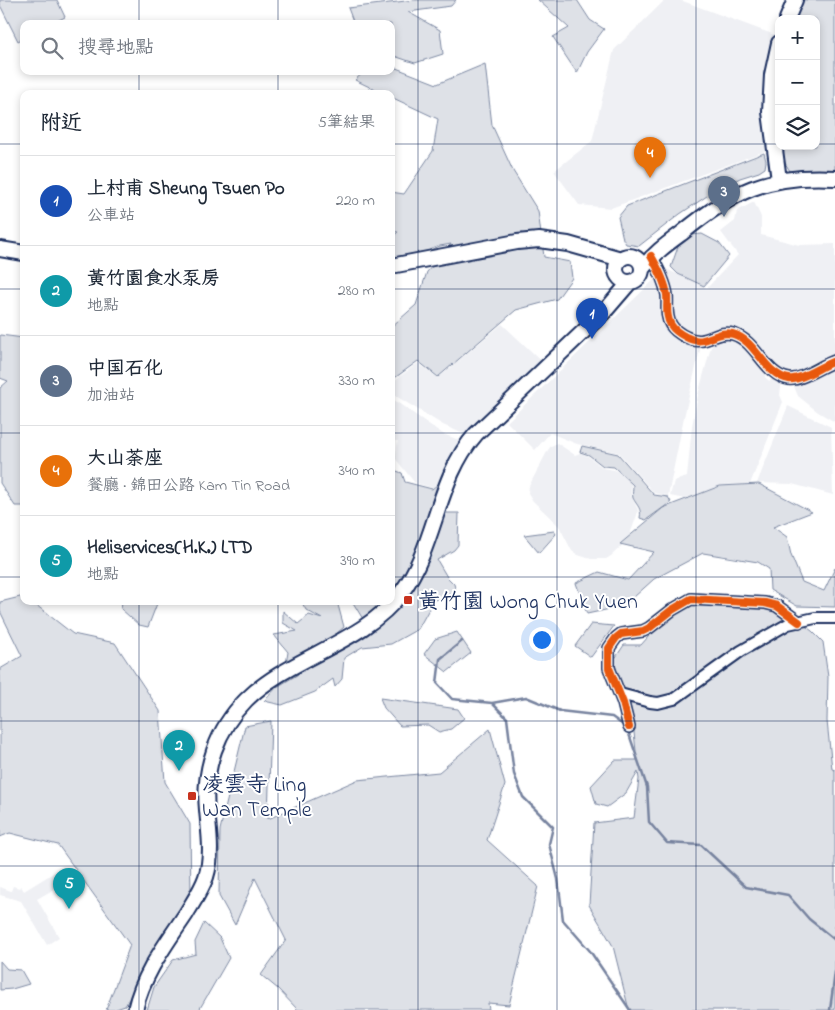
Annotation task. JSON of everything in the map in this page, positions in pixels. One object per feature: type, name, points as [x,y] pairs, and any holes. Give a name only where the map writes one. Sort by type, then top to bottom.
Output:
[{"type":"main road","points":[[789,15],[795,0]]},
{"type":"main road","points":[[776,60],[771,82],[770,112],[779,180]]},
{"type":"main road","points":[[395,599],[420,561],[451,475],[462,452],[476,434],[604,312],[627,282],[639,278],[644,262],[718,205],[751,188],[764,183],[804,177],[835,178]]},
{"type":"main road","points":[[395,265],[517,242],[539,240],[568,244],[604,255],[618,262]]},
{"type":"main road","points":[[0,249],[20,252]]},
{"type":"main road","points":[[618,262],[630,256],[644,262]]},
{"type":"main road","points":[[618,262],[617,275],[627,282]]},
{"type":"main road","points":[[135,1010],[148,974],[206,878],[210,852],[206,806],[208,773],[213,750],[227,723],[246,700],[264,685],[365,625],[390,605]]},
{"type":"street","points":[[644,262],[658,268],[665,285],[669,322],[673,328],[684,336],[698,341],[724,334],[735,335],[748,344],[766,365],[787,378],[798,378],[835,362]]},
{"type":"street","points":[[629,726],[620,694],[609,668],[608,656],[612,643],[621,634],[643,631],[649,628],[672,610],[691,599],[765,603],[776,606],[799,622]]},
{"type":"street","points":[[620,694],[658,703],[674,699],[741,651],[788,624],[815,618],[835,618]]},
{"type":"shaded area","points":[[0,0],[57,0],[65,17],[59,20],[20,20],[20,40],[18,41],[0,5]]},
{"type":"shaded area","points":[[414,0],[456,0],[451,6],[408,12],[440,30],[443,54],[415,63],[395,56],[395,20],[352,20],[348,8]]},
{"type":"shaded area","points":[[538,0],[577,0],[590,20],[604,29],[587,52],[577,73],[553,37],[569,28]]},
{"type":"shaded area","points":[[665,0],[680,0],[775,35],[771,149],[611,208],[579,205],[554,171],[592,141],[614,50]]},
{"type":"shaded area","points":[[802,0],[835,0],[835,176],[790,171],[783,160],[782,150],[820,150],[820,15],[795,15]]},
{"type":"shaded area","points":[[485,64],[492,125],[513,171],[538,211],[544,257],[570,262],[572,278],[557,299],[516,310],[438,377],[418,361],[395,377],[395,323],[416,305],[427,272],[451,244],[440,246],[415,256],[395,259],[395,235],[398,232],[395,232],[395,193],[404,194],[433,151],[438,119],[395,99],[395,90],[376,90],[355,80],[361,75],[395,75],[395,68],[437,84]]},
{"type":"shaded area","points":[[764,153],[765,168],[759,172],[740,178],[713,192],[680,214],[639,246],[626,244],[618,217],[627,206]]},
{"type":"shaded area","points":[[754,202],[761,217],[761,235],[799,245],[835,244],[835,359],[797,374],[789,374],[768,362],[743,336],[698,339],[674,326],[666,285],[666,269],[707,288],[738,255],[721,232],[735,221],[737,211]]},
{"type":"shaded area","points":[[702,234],[719,243],[729,256],[704,286],[678,274],[671,267],[680,241],[691,235]]},
{"type":"shaded area","points":[[657,277],[661,282],[669,329],[673,335],[682,340],[701,346],[668,496],[654,493],[619,453],[577,444],[550,433],[535,450],[507,422]]},
{"type":"shaded area","points":[[502,324],[548,367],[473,438],[443,425],[395,395],[395,380],[418,363],[438,378]]},
{"type":"shaded area","points":[[0,335],[20,338],[20,506],[15,506],[0,483],[0,388],[8,381],[0,378]]},
{"type":"shaded area","points":[[724,338],[739,340],[766,368],[765,377],[768,380],[770,381],[774,377],[782,379],[780,395],[783,402],[750,484],[721,485],[685,499],[670,496],[674,481],[687,477],[692,426],[698,395],[711,347]]},
{"type":"shaded area","points":[[835,364],[835,422],[818,412],[798,396],[793,384]]},
{"type":"shaded area","points":[[395,401],[443,434],[467,443],[448,473],[443,475],[442,479],[433,488],[415,483],[395,458],[398,441],[395,441]]},
{"type":"shaded area","points":[[788,406],[831,427],[833,495],[792,484],[757,483]]},
{"type":"shaded area","points":[[557,443],[575,455],[580,453],[588,456],[603,468],[615,470],[631,484],[631,496],[638,510],[637,515],[628,540],[606,559],[591,559],[572,551],[559,526],[533,501],[528,493],[529,486],[548,450]]},
{"type":"shaded area","points":[[582,446],[618,454],[654,495],[668,497],[671,502],[646,520],[640,518],[640,509],[633,498],[633,485],[614,467],[603,466],[589,455],[580,452]]},
{"type":"shaded area","points":[[395,470],[402,473],[405,482],[432,489],[443,480],[438,501],[446,513],[459,513],[458,545],[454,550],[437,560],[447,577],[454,584],[456,592],[434,600],[418,629],[391,644],[362,647],[344,658],[342,679],[335,687],[333,679],[315,692],[282,705],[264,701],[277,687],[345,642],[369,629],[354,605],[395,605]]},
{"type":"shaded area","points":[[759,484],[812,512],[773,527],[787,537],[791,555],[802,582],[824,591],[835,568],[835,607],[797,606],[770,590],[769,569],[758,562],[703,553],[654,579],[624,606],[587,614],[576,583],[599,572],[628,580],[654,552],[620,544],[663,508],[720,486]]},
{"type":"shaded area","points":[[554,531],[556,534],[539,553],[524,535]]},
{"type":"shaded area","points":[[20,597],[20,605],[36,605],[73,634],[115,643],[160,711],[165,782],[190,824],[191,898],[159,947],[125,1006],[113,1010],[106,1010],[130,945],[58,845],[10,833],[0,837],[0,669],[22,656],[0,611],[0,602]]},
{"type":"shaded area","points":[[692,604],[784,610],[812,631],[823,642],[828,677],[827,721],[832,769],[835,770],[835,1010],[629,1010],[613,946],[589,905],[594,823],[634,818],[639,779],[638,772],[626,793],[607,807],[596,804],[591,786],[615,760],[637,760],[632,714],[621,687],[614,660],[624,645],[641,645],[662,621]]},
{"type":"shaded area","points":[[122,605],[156,605],[148,627],[139,625],[121,609]]},
{"type":"shaded area","points":[[303,605],[338,605],[344,627],[330,639],[314,658],[286,664],[288,652],[274,635],[297,631],[283,623],[283,611],[298,624],[309,615],[322,619],[306,610]]},
{"type":"shaded area","points":[[591,624],[614,626],[591,657],[575,646]]},
{"type":"shaded area","points":[[457,632],[471,653],[447,672],[424,654],[435,639]]},
{"type":"shaded area","points":[[380,698],[458,709],[464,718],[451,729],[439,732],[428,725],[400,726],[384,708]]},
{"type":"shaded area","points":[[271,721],[268,819],[357,780],[439,772],[490,729],[505,785],[487,840],[538,886],[509,1005],[488,1003],[489,1010],[298,1010],[278,989],[261,975],[286,940],[255,878],[235,925],[219,896],[220,830],[245,726]]},
{"type":"shaded area","points":[[63,867],[70,880],[37,899],[59,937],[47,945],[21,901],[0,895],[0,887],[11,891],[13,886],[19,888],[21,886],[24,891]]},
{"type":"shaded area","points":[[204,923],[220,938],[229,958],[199,1010],[147,1010],[154,987],[173,960],[196,954],[195,942]]},
{"type":"shaded area","points":[[0,961],[7,969],[21,970],[29,984],[0,990]]},
{"type":"waterway","points":[[462,641],[440,659],[437,683],[452,699],[492,703],[526,697],[560,711],[612,717],[627,728],[647,787],[649,822],[667,843],[701,845],[746,887],[788,895],[809,919],[835,940]]},
{"type":"waterway","points":[[492,703],[507,718],[514,774],[523,797],[553,827],[549,844],[558,879],[563,920],[590,951],[630,1010]]},
{"type":"waterway","points":[[830,1010],[835,972]]},
{"type":"cycle path","points":[[651,256],[665,285],[669,322],[677,332],[684,336],[693,340],[705,340],[721,334],[733,334],[748,343],[773,371],[789,379],[799,378],[835,361]]},
{"type":"cycle path","points":[[629,727],[623,703],[609,668],[609,648],[621,634],[643,631],[691,599],[765,603],[777,606],[799,622]]},
{"type":"place","name":"大山荼座","points":[[650,178]]},
{"type":"place","name":"中国石化","points":[[724,217]]},
{"type":"place","name":"上村甫 Sheung Tsuen Po","points":[[592,339]]},
{"type":"place","name":"黃竹園 Wong Chuk Yuen","points":[[408,600]]},
{"type":"place","name":"黃竹園食水泵房","points":[[179,771]]},
{"type":"place","name":"凌雲寺 Ling Wan Temple","points":[[192,796]]},
{"type":"place","name":"Heliservices(H.K.) LTD","points":[[69,909]]}]
